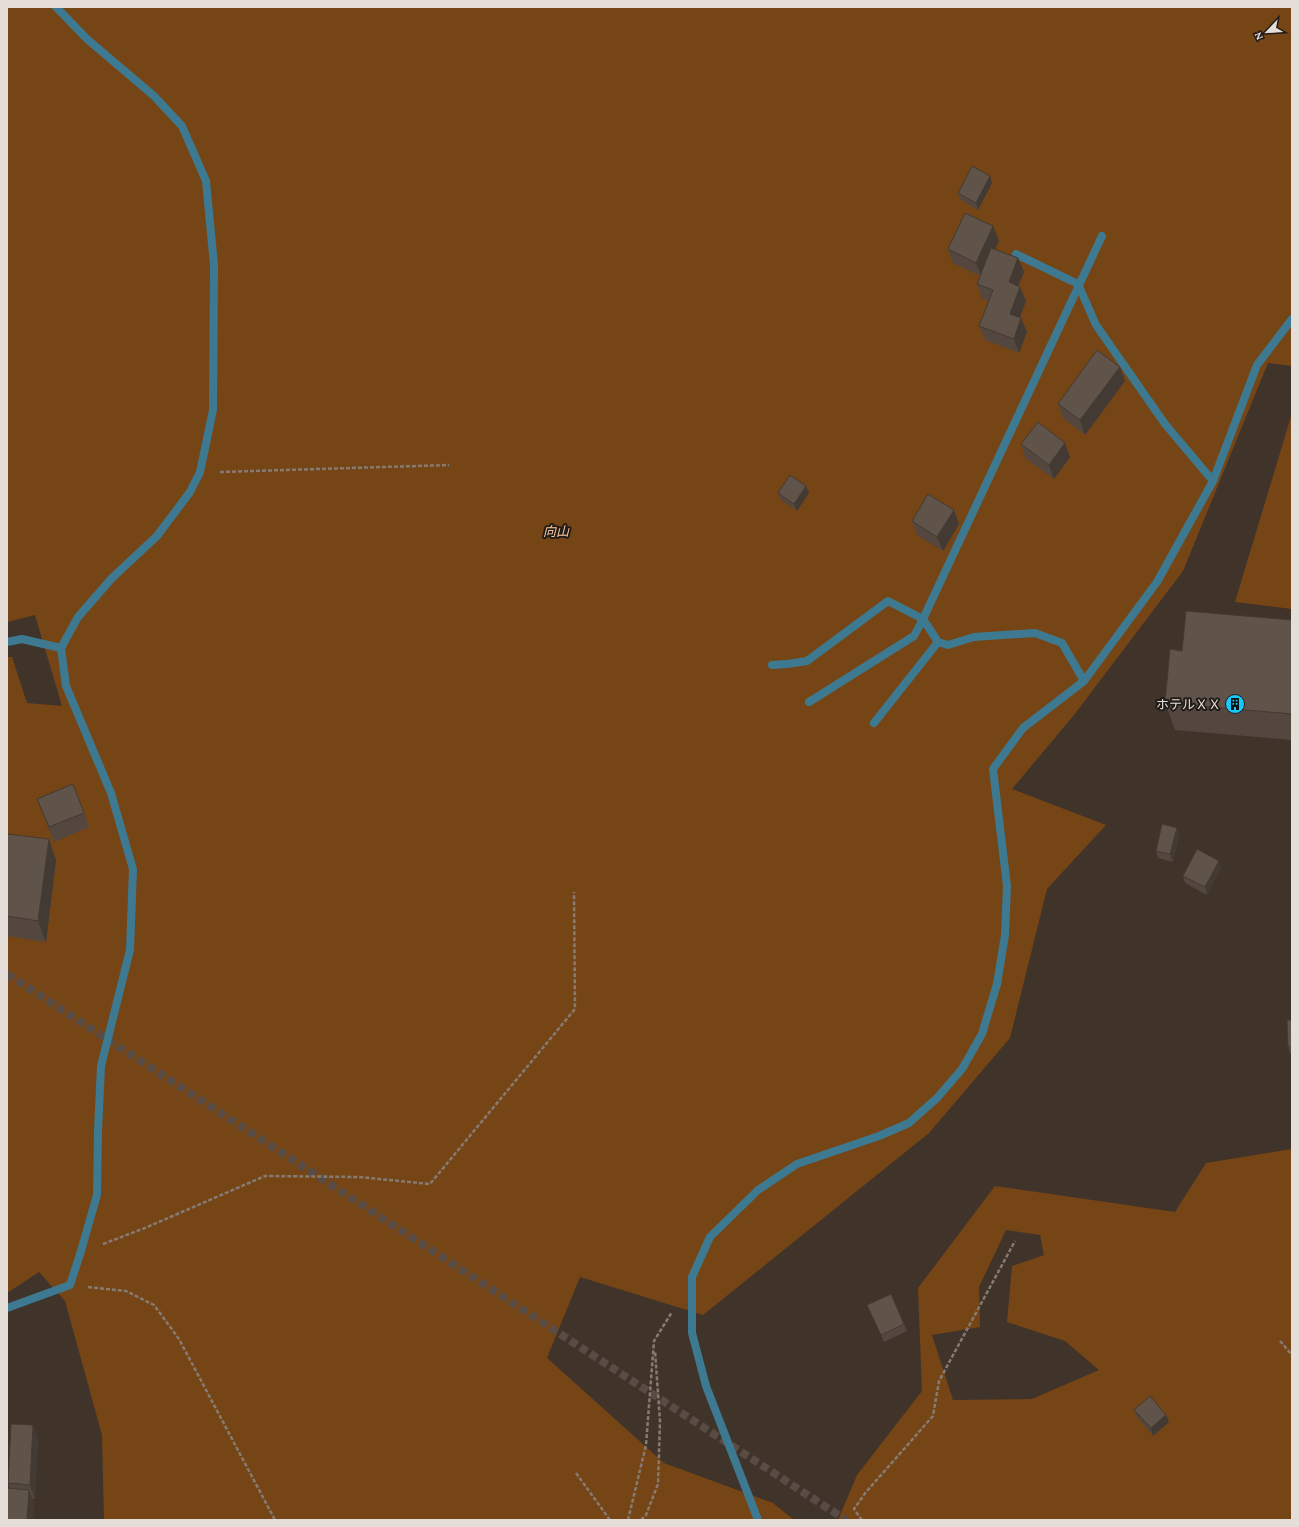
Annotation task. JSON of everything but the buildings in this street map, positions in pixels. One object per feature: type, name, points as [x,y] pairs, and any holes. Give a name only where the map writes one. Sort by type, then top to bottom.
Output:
[{"type":"street","points":[[7,1308],[70,1285],[97,1195],[101,1066],[130,950],[133,869],[111,792],[66,686],[61,648],[78,617],[112,578],[157,536],[190,492],[200,472],[213,410],[214,265],[206,181],[182,126],[154,96],[87,39],[56,7]]},
{"type":"street","points":[[809,702],[914,636],[1078,284],[1102,236]]},
{"type":"street","points":[[1016,254],[1078,284],[1096,325],[1165,424],[1213,481]]},
{"type":"street","points":[[758,1520],[706,1386],[692,1333],[692,1277],[710,1236],[758,1190],[797,1164],[879,1136],[909,1123],[937,1098],[962,1069],[982,1034],[997,984],[1005,935],[1007,886],[994,769],[1023,728],[1084,681],[1157,582],[1213,481],[1257,365],[1292,319]]},
{"type":"street","points":[[772,664],[787,664],[807,660],[888,601],[923,619],[938,642],[948,645],[974,637],[1035,633],[1062,643],[1084,681]]},
{"type":"street","points":[[7,642],[22,639],[61,648]]},
{"type":"street","points":[[874,723],[938,642]]},
{"type":"path","points":[[200,472],[449,465]]},
{"type":"path","points":[[81,1251],[145,1228],[265,1176],[359,1177],[430,1184],[575,1009],[574,892]]},
{"type":"path","points":[[862,1520],[854,1509],[866,1492],[933,1416],[939,1381],[1015,1241]]},
{"type":"path","points":[[70,1285],[126,1291],[154,1305],[179,1339],[275,1520]]},
{"type":"path","points":[[628,1520],[646,1445],[654,1341],[673,1309]]},
{"type":"path","points":[[1280,1340],[1292,1356]]},
{"type":"path","points":[[641,1520],[646,1515],[658,1484],[660,1421],[654,1341]]},
{"type":"path","points":[[576,1473],[610,1520]]},
{"type":"green space","name":"向山","points":[[7,7],[1292,7],[1292,366],[1268,363],[1183,571],[1074,715],[1012,789],[1106,825],[1047,889],[1010,1038],[929,1133],[703,1315],[580,1277],[547,1358],[664,1463],[773,1503],[794,1520],[104,1520],[102,1435],[65,1301],[39,1272],[7,1293],[7,657],[12,657],[27,703],[62,706],[35,615],[7,622]]},
{"type":"green space","points":[[1292,413],[1292,609],[1235,602]]},
{"type":"green space","points":[[1292,1149],[1292,1520],[838,1520],[857,1475],[922,1391],[918,1288],[995,1186],[1175,1212],[1206,1163]],"holes":[[[1006,1230],[1040,1235],[1044,1255],[1012,1266],[1007,1322],[1065,1341],[1099,1370],[1032,1399],[953,1400],[932,1335],[980,1327],[979,1287]]]},
{"type":"tunnel","points":[[7,974],[846,1520]]},
{"type":"place","name":"ホテルＸＸ","points":[[1235,704]]}]
